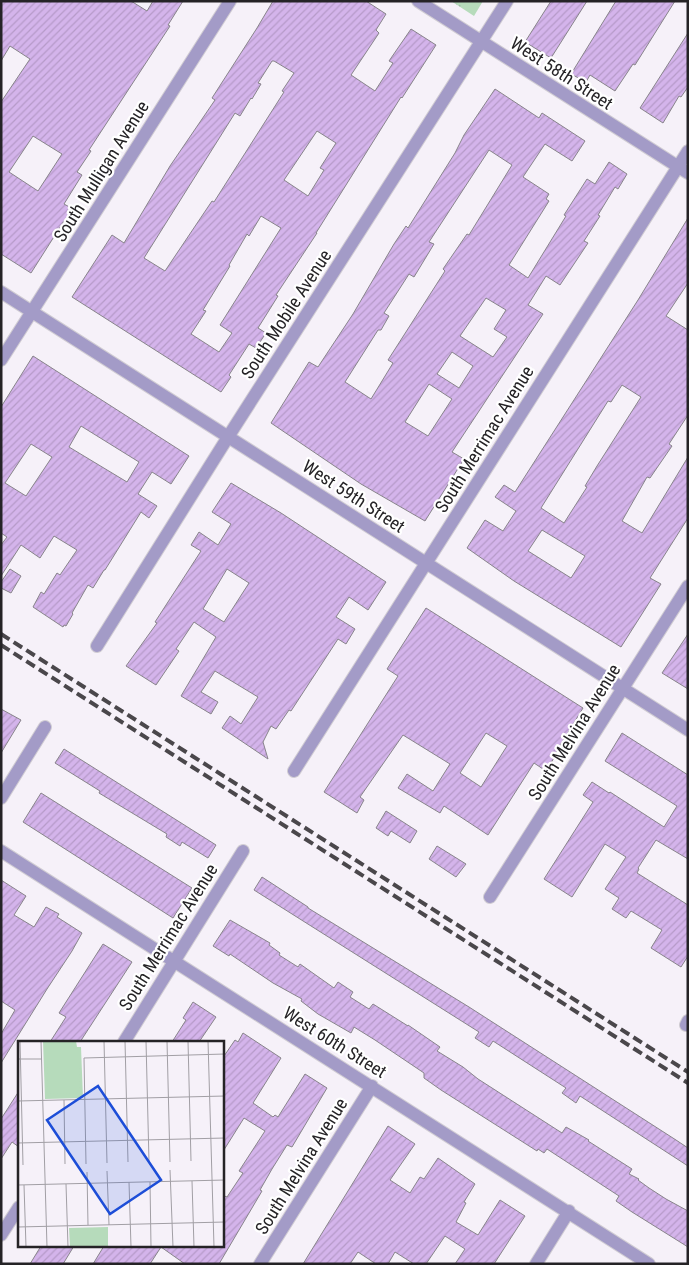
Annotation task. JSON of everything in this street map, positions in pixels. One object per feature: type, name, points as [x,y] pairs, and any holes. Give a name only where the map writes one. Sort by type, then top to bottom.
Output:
[{"type":"street","name":"South Mulligan Avenue","points":[[1,360],[230,1]]},
{"type":"street","name":"West 58th Street","points":[[418,1],[683,170]]},
{"type":"street","name":"South Mobile Avenue","points":[[97,646],[228,437],[507,1]]},
{"type":"street","name":"South Merrimac Avenue","points":[[294,771],[426,563],[683,170],[688,151]]},
{"type":"street","name":"West 59th Street","points":[[1,292],[688,730]]},
{"type":"street","name":"South Melvina Avenue","points":[[490,897],[688,586]]},
{"type":"street","points":[[1,798],[45,728]]},
{"type":"street","name":"West 60th Street","points":[[1,851],[649,1264]]},
{"type":"street","name":"South Merrimac Avenue","points":[[125,1041],[243,851]]},
{"type":"street","name":"South Melvina Avenue","points":[[260,1264],[372,1086]]},
{"type":"street","points":[[1,1235],[18,1209]]},
{"type":"street","points":[[536,1264],[569,1212]]},
{"type":"green space","points":[[451,1],[483,1],[474,16]]},
{"type":"building","points":[[1,1],[131,1],[147,11],[153,1],[183,1],[168,25],[170,26],[89,150],[91,151],[77,172],[82,175],[64,204],[73,209],[31,273],[1,254],[1,102],[30,59],[10,46],[1,61]],"holes":[[[33,136],[62,154],[38,191],[9,172]]]},
{"type":"building","points":[[273,1],[366,1],[386,14],[376,30],[379,33],[351,75],[375,91],[393,63],[389,61],[411,29],[436,45],[276,295],[278,296],[258,328],[266,333],[256,348],[249,344],[229,375],[231,377],[221,392],[72,297],[112,235],[124,243],[170,166],[215,100],[212,98]],"holes":[[[272,61],[294,73],[282,91],[284,92],[214,202],[212,201],[165,271],[144,258],[235,113],[240,116],[252,99],[261,84],[258,83]],[[317,131],[336,143],[320,168],[324,170],[308,196],[284,180]],[[261,216],[281,228],[220,325],[232,333],[219,352],[191,334],[206,311],[203,310],[247,234],[249,236]]]},
{"type":"building","points":[[551,1],[587,1],[551,58],[525,42]]},
{"type":"building","points":[[616,1],[675,1],[635,65],[633,64],[615,91],[590,75],[586,82],[571,74]]},
{"type":"building","points":[[688,33],[688,87],[681,97],[679,96],[663,123],[640,108]]},
{"type":"building","points":[[495,89],[539,118],[542,113],[585,141],[572,161],[545,144],[523,177],[549,194],[546,199],[549,201],[509,265],[528,278],[587,179],[595,184],[609,162],[627,174],[618,189],[615,187],[598,215],[600,216],[584,241],[588,243],[560,285],[546,276],[528,305],[543,314],[452,452],[464,459],[425,521],[361,484],[271,423],[309,362],[318,367],[353,314],[394,244],[406,226],[408,228],[455,153],[464,135]],"holes":[[[489,150],[512,165],[469,235],[467,234],[443,269],[445,271],[388,360],[393,363],[371,399],[345,382],[378,330],[381,330],[389,316],[384,313],[409,274],[414,277],[434,244],[429,242]],[[486,298],[506,310],[494,329],[507,337],[493,357],[460,336]],[[452,352],[473,366],[459,388],[437,374]],[[429,384],[452,399],[428,436],[405,422]]]},
{"type":"building","points":[[688,218],[688,283],[666,316],[688,330],[688,415],[669,444],[672,446],[650,478],[647,477],[622,521],[642,533],[688,457],[688,518],[650,578],[661,584],[621,647],[514,581],[467,548],[485,520],[503,531],[516,511],[495,497],[504,485],[515,492]],"holes":[[[622,385],[641,397],[597,466],[585,486],[587,487],[564,523],[541,508],[608,401],[611,402]],[[542,530],[585,556],[571,578],[528,551]]]},
{"type":"building","points":[[33,356],[189,456],[171,484],[152,472],[138,494],[157,506],[149,518],[141,512],[93,588],[88,585],[66,626],[64,625],[63,627],[33,607],[41,592],[44,594],[57,573],[60,575],[77,550],[54,536],[40,558],[21,545],[1,576],[1,545],[7,537],[1,533],[1,407]],"holes":[[[81,426],[139,462],[127,482],[69,447]],[[31,444],[52,457],[26,496],[5,483]]]},
{"type":"building","points":[[231,483],[281,513],[386,582],[368,610],[349,597],[336,617],[355,629],[346,644],[338,639],[291,711],[289,710],[276,729],[271,726],[263,742],[268,759],[222,728],[230,716],[241,724],[258,697],[215,671],[201,692],[218,702],[211,714],[181,696],[216,637],[194,622],[176,649],[179,651],[156,685],[126,666],[157,623],[155,622],[201,551],[191,545],[199,532],[218,545],[231,524],[212,512]],"holes":[[[227,569],[249,583],[224,622],[203,609]]]},
{"type":"building","points":[[10,569],[21,576],[11,593],[1,588],[1,582]]},
{"type":"building","points":[[426,608],[583,708],[546,771],[534,763],[488,835],[444,806],[440,813],[398,788],[407,774],[433,791],[450,764],[403,735],[360,797],[364,800],[357,813],[324,792],[398,676],[387,669]],"holes":[[[486,733],[507,746],[481,787],[460,773]]]},
{"type":"building","points":[[688,634],[688,689],[662,673]]},
{"type":"building","points":[[1,709],[21,720],[1,753]]},
{"type":"building","points":[[622,733],[688,775],[688,859],[656,840],[638,868],[637,873],[688,905],[688,956],[681,967],[651,948],[662,930],[631,911],[626,918],[612,909],[619,898],[605,889],[626,857],[605,844],[572,897],[544,879],[593,802],[583,795],[592,782],[664,827],[677,806],[605,761]]},
{"type":"building","points":[[64,749],[216,845],[208,858],[182,842],[180,846],[166,837],[167,834],[99,793],[100,791],[55,763]]},
{"type":"building","points":[[41,793],[192,888],[173,918],[23,822]]},
{"type":"building","points":[[386,811],[417,831],[410,843],[391,831],[388,836],[376,828]]},
{"type":"building","points":[[437,846],[466,864],[456,877],[429,859]]},
{"type":"building","points":[[262,877],[688,1148],[688,1166],[580,1096],[576,1103],[562,1093],[566,1088],[493,1041],[489,1047],[475,1038],[479,1032],[254,890]]},
{"type":"building","points":[[1,880],[26,896],[14,915],[34,927],[46,907],[59,914],[57,917],[82,933],[1,1063],[1,1034],[15,1010],[1,1001]]},
{"type":"building","points":[[230,920],[270,943],[269,945],[280,953],[279,955],[298,967],[300,964],[334,988],[338,982],[353,992],[350,997],[369,1009],[373,1004],[408,1025],[440,1047],[437,1051],[562,1133],[566,1127],[632,1169],[629,1174],[666,1199],[688,1211],[688,1247],[616,1201],[619,1196],[547,1149],[544,1153],[538,1149],[537,1151],[441,1090],[424,1078],[424,1073],[375,1040],[354,1027],[351,1033],[318,1014],[301,1001],[302,999],[273,983],[230,954],[229,956],[213,946]]},
{"type":"building","points":[[103,944],[132,962],[81,1041],[51,1041],[66,1017],[59,1013]]},
{"type":"building","points":[[193,1002],[216,1017],[200,1041],[173,1041],[186,1020],[183,1018]]},
{"type":"building","points":[[243,1033],[281,1058],[253,1103],[273,1117],[275,1115],[278,1117],[305,1074],[327,1088],[292,1147],[287,1145],[272,1169],[260,1190],[262,1191],[219,1264],[185,1264],[162,1248],[224,1248],[224,1196],[227,1197],[243,1173],[239,1171],[265,1131],[244,1118],[224,1150],[224,1056],[235,1040],[238,1042]]},
{"type":"building","points":[[18,1093],[18,1146],[12,1142],[1,1159],[1,1119]]},
{"type":"building","points":[[388,1126],[415,1144],[390,1180],[410,1193],[420,1177],[424,1179],[438,1158],[475,1184],[464,1202],[466,1203],[456,1222],[478,1235],[500,1200],[525,1216],[494,1264],[455,1264],[465,1249],[445,1236],[426,1264],[414,1264],[395,1252],[388,1264],[376,1264],[358,1252],[350,1264],[303,1264]]},
{"type":"building","points":[[40,1248],[73,1248],[63,1264],[30,1264]]},
{"type":"building","points":[[103,1248],[160,1248],[150,1264],[93,1264]]},
{"type":"railway","points":[[1,634],[688,1072]]},
{"type":"railway","points":[[1,645],[688,1083]]}]
